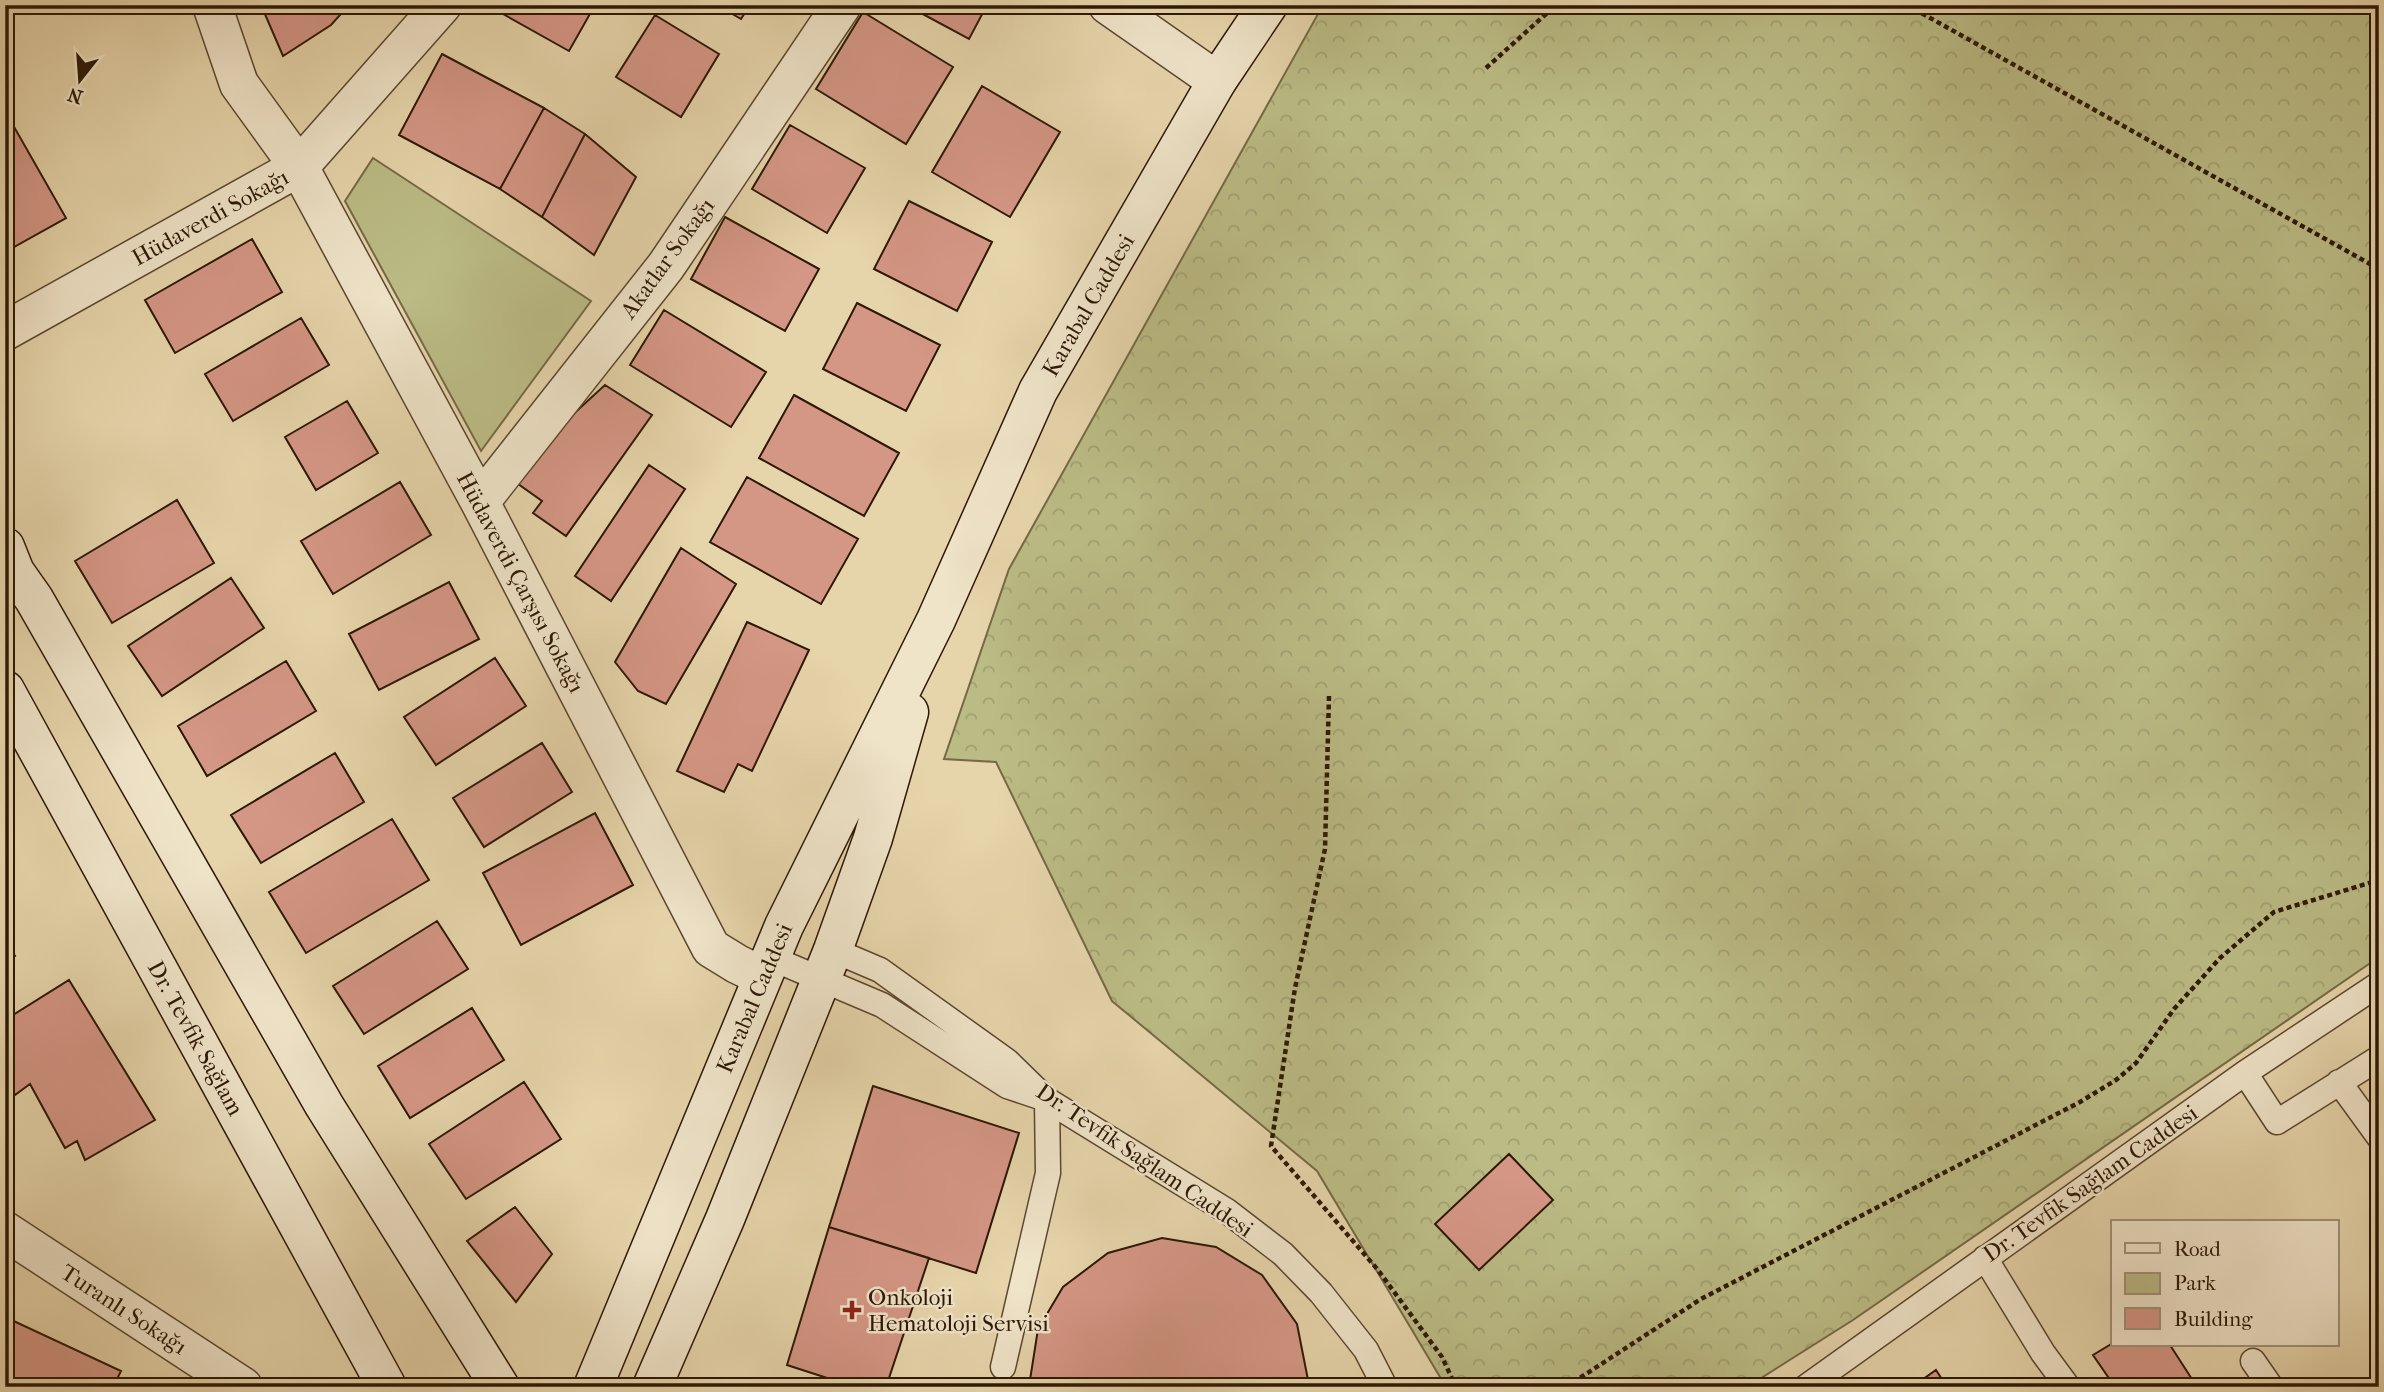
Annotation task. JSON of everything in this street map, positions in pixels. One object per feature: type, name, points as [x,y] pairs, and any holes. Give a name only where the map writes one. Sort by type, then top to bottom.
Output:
[{"type":"street","name":"Hüdaverdi Çarşısı Sokağı","points":[[212,5],[239,84],[299,167],[480,502],[711,948],[737,964],[767,967]]},
{"type":"street","name":"Hüdaverdi Sokağı","points":[[5,331],[299,167],[442,5]]},
{"type":"street","name":"Akatlar Sokağı","points":[[480,502],[666,265],[842,5]]},
{"type":"street","points":[[1108,5],[1217,81]]},
{"type":"street","name":"Karabal Caddesi","points":[[593,1387],[767,967],[824,844],[936,620],[1038,391],[1217,81],[1268,5]]},
{"type":"street","points":[[8,561],[34,599],[324,1105],[500,1387]]},
{"type":"street","name":"Karabal Caddesi","points":[[652,1387],[725,1219],[827,965],[873,838],[936,620]]},
{"type":"street","name":"Dr. Tevfik Sağlam","points":[[5,690],[387,1387]]},
{"type":"street","name":"Turanlı Sokağı","points":[[5,1231],[243,1387]]},
{"type":"lane","name":"Dr. Tevfik Sağlam Caddesi","points":[[767,967],[827,965],[882,1005],[1007,1086],[1047,1100],[1227,1211],[1283,1254],[1321,1293],[1366,1350],[1385,1387]]},
{"type":"lane","name":"Dr. Tevfik Sağlam Caddesi","points":[[1806,1387],[2245,1073],[2379,984]]},
{"type":"lane","points":[[2245,1073],[2277,1122],[2379,1058]]},
{"type":"lane","points":[[2339,1082],[2379,1137]]},
{"type":"lane","points":[[1003,1367],[1048,1173],[1047,1100]]},
{"type":"lane","points":[[1985,1258],[2043,1353],[2068,1387]]},
{"type":"lane","points":[[2253,1361],[2271,1387]]},
{"type":"path","points":[[1486,68],[1556,5]]},
{"type":"path","points":[[1907,5],[2379,269]]},
{"type":"path","points":[[1329,696],[1325,849],[1296,988],[1271,1146],[1378,1270],[1442,1357],[1456,1387]]},
{"type":"path","points":[[1566,1387],[1702,1299],[2080,1102],[2116,1080],[2136,1063],[2174,1009],[2220,958],[2274,912],[2379,880]]},
{"type":"green space","points":[[1323,5],[2379,5],[2379,957],[1853,1320],[1747,1387],[1446,1387],[1317,1171],[1112,1001],[996,762],[944,759],[1009,569]]},
{"type":"green space","points":[[373,158],[591,301],[481,451],[345,201]]},
{"type":"building","points":[[261,5],[349,5],[331,25],[283,56]]},
{"type":"building","points":[[487,5],[595,5],[569,51]]},
{"type":"building","points":[[717,5],[750,5],[741,19]]},
{"type":"building","points":[[906,5],[987,5],[969,39]]},
{"type":"building","points":[[863,12],[953,67],[906,144],[816,89]]},
{"type":"building","points":[[655,15],[719,54],[681,117],[616,77]]},
{"type":"building","points":[[442,54],[544,108],[500,189],[399,135]]},
{"type":"building","points":[[982,86],[1060,132],[1010,217],[932,172]]},
{"type":"building","points":[[544,108],[585,134],[542,217],[500,189]]},
{"type":"building","points":[[5,111],[66,218],[5,252]]},
{"type":"building","points":[[790,125],[865,168],[827,233],[752,189]]},
{"type":"building","points":[[585,134],[636,177],[594,255],[542,217]]},
{"type":"building","points":[[909,201],[992,242],[957,311],[874,269]]},
{"type":"building","points":[[725,217],[819,269],[785,331],[691,279]]},
{"type":"building","points":[[252,239],[282,292],[175,353],[145,300]]},
{"type":"building","points":[[857,303],[940,345],[906,411],[823,369]]},
{"type":"building","points":[[664,310],[766,372],[731,427],[630,365]]},
{"type":"building","points":[[301,318],[329,365],[233,421],[205,374]]},
{"type":"building","points":[[605,385],[652,415],[566,536],[533,513],[542,501],[514,481],[569,418]]},
{"type":"building","points":[[794,395],[899,453],[864,516],[759,458]]},
{"type":"building","points":[[347,401],[378,453],[316,490],[285,437]]},
{"type":"building","points":[[649,465],[685,489],[611,601],[575,576]]},
{"type":"building","points":[[747,477],[858,539],[821,604],[710,542]]},
{"type":"building","points":[[400,482],[431,535],[333,594],[301,541]]},
{"type":"building","points":[[177,500],[214,563],[112,623],[75,561]]},
{"type":"building","points":[[681,548],[736,584],[666,704],[638,691],[615,662]]},
{"type":"building","points":[[231,578],[264,628],[162,696],[128,646]]},
{"type":"building","points":[[449,582],[479,639],[379,690],[349,634]]},
{"type":"building","points":[[747,622],[809,650],[752,771],[738,764],[724,792],[677,771]]},
{"type":"building","points":[[495,658],[526,706],[436,765],[404,717]]},
{"type":"building","points":[[286,661],[316,711],[207,776],[178,726]]},
{"type":"building","points":[[542,743],[572,792],[484,847],[453,798]]},
{"type":"building","points":[[335,753],[364,802],[261,863],[231,815]]},
{"type":"building","points":[[595,813],[633,885],[521,945],[483,873]]},
{"type":"building","points":[[392,819],[429,880],[306,953],[269,892]]},
{"type":"building","points":[[437,921],[468,969],[364,1034],[333,986]]},
{"type":"building","points":[[5,940],[15,956],[5,962]]},
{"type":"building","points":[[69,980],[155,1120],[85,1160],[77,1141],[65,1148],[30,1084],[15,1095],[5,1077],[5,1020]]},
{"type":"building","points":[[472,1008],[504,1060],[410,1118],[378,1066]]},
{"type":"building","points":[[524,1082],[561,1139],[466,1199],[429,1144]]},
{"type":"building","points":[[873,1086],[1019,1133],[976,1273],[829,1227]]},
{"type":"building","points":[[1509,1154],[1553,1200],[1479,1270],[1435,1224]]},
{"type":"building","points":[[515,1207],[552,1254],[516,1302],[467,1241]]},
{"type":"building","points":[[829,1227],[929,1258],[886,1387],[855,1387],[787,1365]]},
{"type":"building","points":[[1162,1238],[1216,1247],[1262,1275],[1297,1324],[1309,1385],[1329,1387],[1010,1387],[1010,1379],[1030,1380],[1038,1329],[1063,1287],[1108,1253]]},
{"type":"building","points":[[5,1317],[121,1371],[113,1387],[5,1387]]},
{"type":"building","points":[[2111,1344],[2171,1346],[2197,1387],[2115,1387],[2093,1355]]},
{"type":"building","points":[[1936,1370],[1947,1387],[1912,1387]]},
{"type":"place","name":"Onkoloji Hematoloji Servisi","points":[[852,1310]]}]
